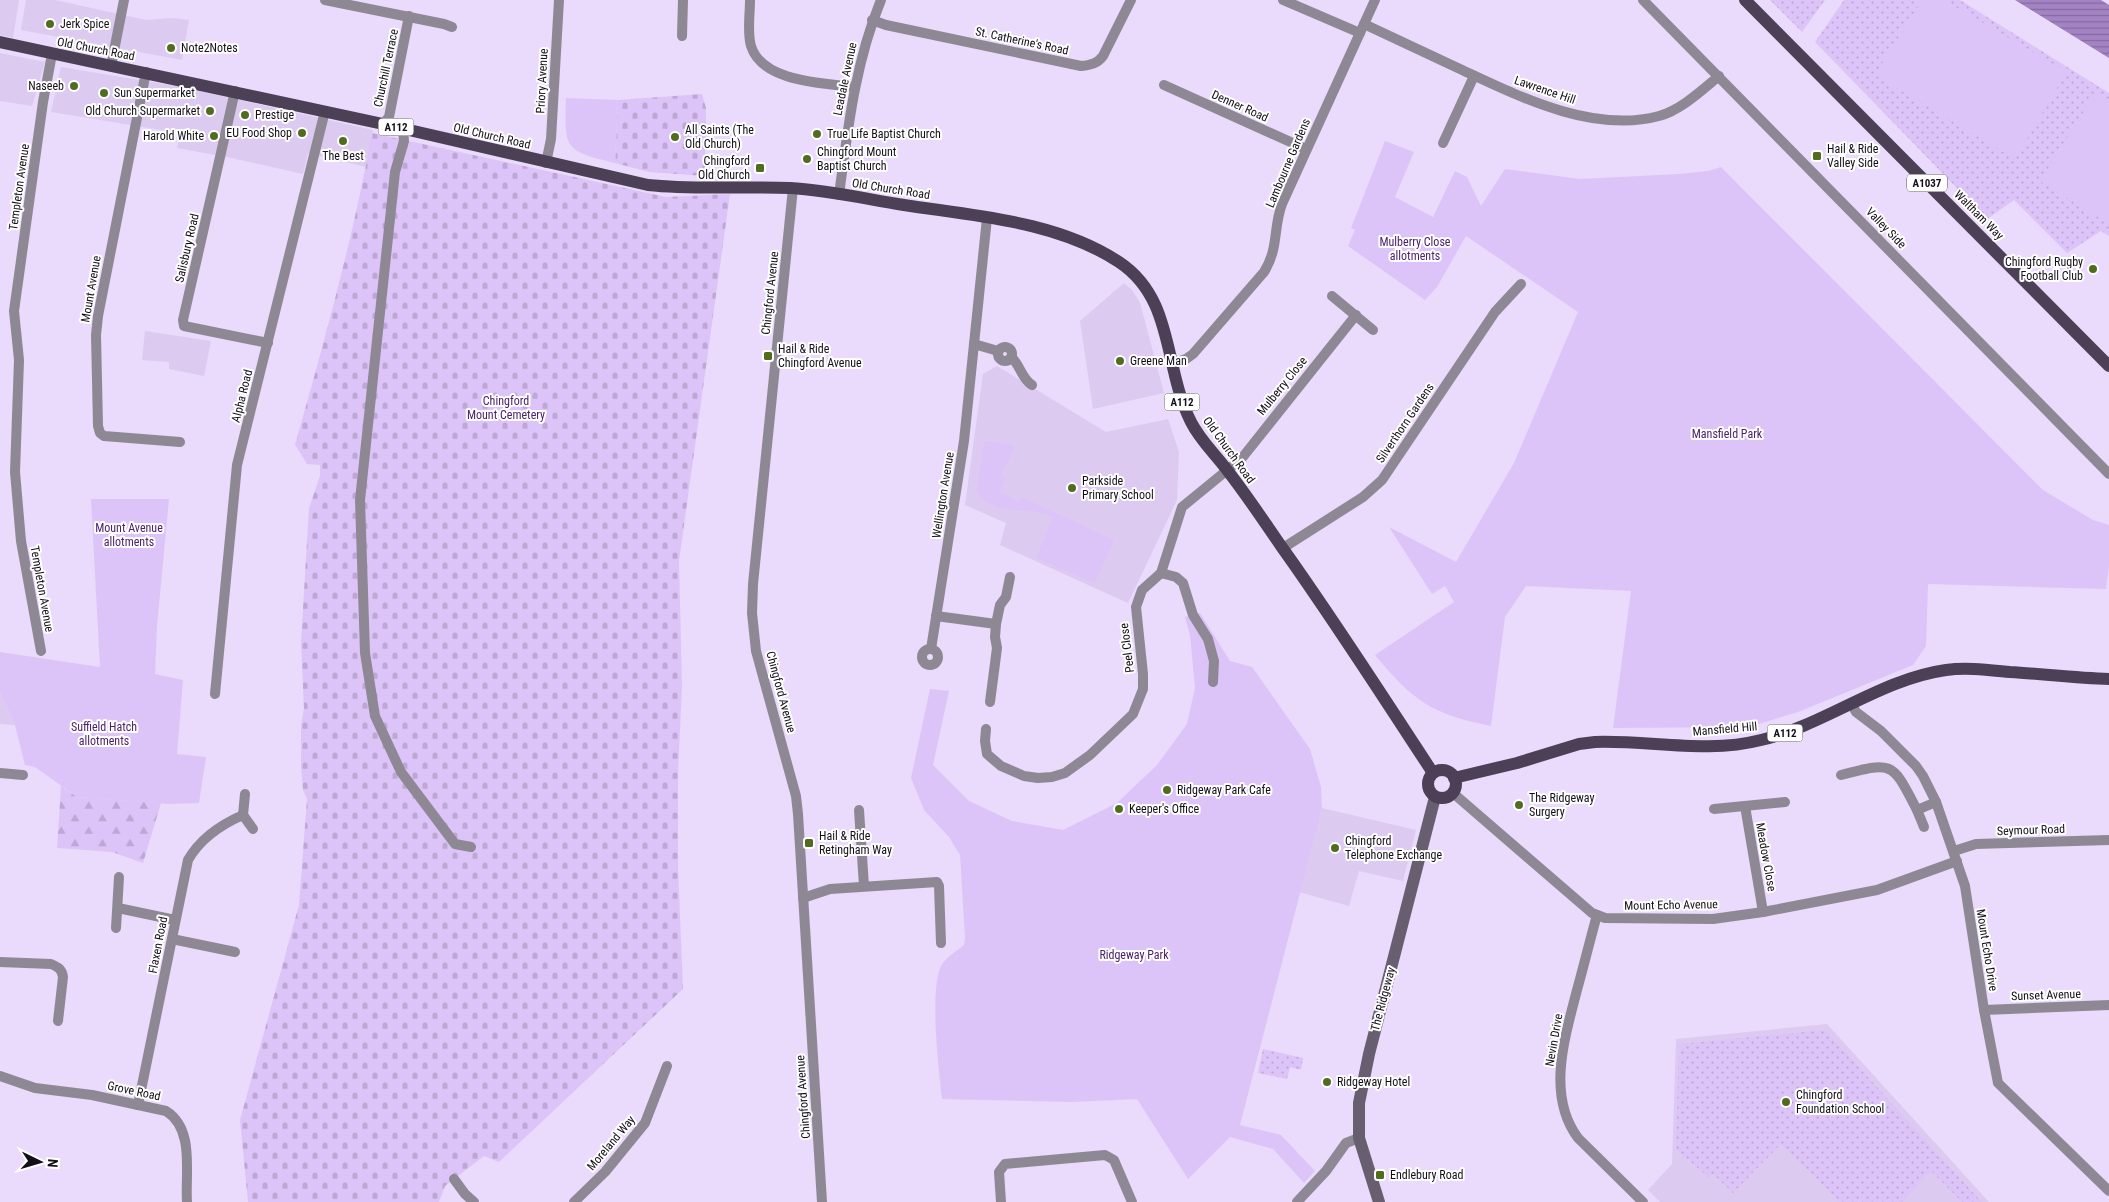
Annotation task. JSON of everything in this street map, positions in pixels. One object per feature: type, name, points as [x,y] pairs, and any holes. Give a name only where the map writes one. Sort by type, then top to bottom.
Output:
[{"type":"main road","name":"Waltham Way","points":[[1745,0],[2109,366]]},
{"type":"main road","name":"Old Church Road","points":[[0,42],[384,124],[648,186],[675,188],[793,188],[987,218],[1071,238],[1094,248],[1122,264],[1140,280],[1150,293],[1159,310],[1181,398],[1192,424],[1283,548],[1433,773]]},
{"type":"main road","name":"Mansfield Hill","points":[[1454,778],[1509,766],[1579,744],[1595,742],[1710,746],[1746,744],[1780,735],[1851,703],[1917,677],[1946,670],[1993,670],[2109,679]]},
{"type":"main road","name":"A112","points":[[1433,773],[1443,770],[1450,772],[1454,778]]},
{"type":"main road","points":[[1433,773],[1427,784],[1429,790],[1436,797],[1444,798],[1453,792],[1456,784],[1454,778]]},
{"type":"main road","name":"The Ridgeway","points":[[1379,1202],[1359,1138],[1358,1122],[1362,1084],[1436,797]]},
{"type":"street","points":[[111,66],[124,0]]},
{"type":"street","name":"Churchill Terrace","points":[[325,0],[409,16],[452,27]]},
{"type":"street","name":"Priory Avenue","points":[[546,163],[551,139],[559,0]]},
{"type":"street","points":[[682,36],[683,0]]},
{"type":"street","points":[[750,0],[749,34],[754,53],[760,61],[782,75],[854,87]]},
{"type":"street","name":"Leadale Avenue","points":[[839,195],[854,87],[872,20],[880,0]]},
{"type":"street","name":"St. Catherine's Road","points":[[872,20],[920,33],[1088,66],[1099,61],[1103,56],[1131,0]]},
{"type":"street","name":"Lawrence Hill","points":[[1283,0],[1362,28],[1522,97],[1579,115],[1620,120],[1644,119],[1661,115],[1677,107],[1719,76]]},
{"type":"street","name":"Lambourne Gardens","points":[[1172,364],[1186,359],[1199,348],[1271,262],[1275,251],[1279,212],[1375,0]]},
{"type":"street","name":"Valley Side","points":[[1643,0],[2109,474]]},
{"type":"street","name":"Churchill Terrace","points":[[384,124],[389,117],[409,16]]},
{"type":"street","name":"Templeton Avenue","points":[[41,651],[21,541],[15,472],[19,360],[14,311],[43,102],[52,54]]},
{"type":"street","name":"Mount Avenue","points":[[146,72],[98,316],[96,335],[98,426],[104,436],[180,442]]},
{"type":"street","points":[[1443,143],[1474,76]]},
{"type":"street","name":"Denner Road","points":[[1164,85],[1306,149]]},
{"type":"street","name":"Salisbury Road","points":[[234,91],[184,326],[268,344]]},
{"type":"street","name":"Alpha Road","points":[[215,694],[237,464],[325,111]]},
{"type":"street","points":[[404,129],[404,141],[395,172],[360,500],[365,653],[375,716],[401,772],[455,844],[471,847]]},
{"type":"street","name":"Chingford Avenue","points":[[793,188],[752,613],[756,651],[796,796],[822,1202]]},
{"type":"street","name":"Wellington Avenue","points":[[931,649],[964,441],[987,218]]},
{"type":"street","name":"Silverthorn Gardens","points":[[1283,548],[1362,497],[1382,480],[1495,312],[1522,284]]},
{"type":"street","points":[[1332,296],[1373,330]]},
{"type":"street","name":"Mulberry Close","points":[[1228,471],[1242,458],[1356,315]]},
{"type":"street","points":[[974,344],[998,351],[998,356],[1001,360],[1006,361],[1011,357],[1016,360],[1027,381],[1032,385]]},
{"type":"street","points":[[1213,682],[1214,662],[1208,638],[1193,614],[1183,583],[1176,577],[1161,573],[1182,507],[1228,471]]},
{"type":"street","name":"Peel Close","points":[[986,729],[987,754],[1001,766],[1024,776],[1052,777],[1065,773],[1090,755],[1123,725],[1133,714],[1138,704],[1144,674],[1136,606],[1142,590],[1161,573]]},
{"type":"street","points":[[990,702],[997,648],[994,637],[996,624],[1000,606],[1006,597],[1010,577]]},
{"type":"street","points":[[936,616],[996,624]]},
{"type":"street","name":"Mount Echo Drive","points":[[1851,703],[1856,712],[1881,731],[1916,766],[1924,776],[1936,802],[1965,886],[1984,1010],[1998,1082],[2109,1191]]},
{"type":"street","points":[[1841,775],[1877,766],[1891,770],[1900,777],[1924,827]]},
{"type":"street","points":[[0,773],[23,775]]},
{"type":"street","points":[[1453,792],[1597,915]]},
{"type":"street","points":[[245,794],[243,815],[253,829]]},
{"type":"street","name":"Meadow Close","points":[[1714,808],[1785,802]]},
{"type":"street","points":[[1917,810],[1936,802]]},
{"type":"street","name":"Meadow Close","points":[[1745,806],[1763,912]]},
{"type":"street","points":[[858,810],[864,886]]},
{"type":"street","name":"Flaxen Road","points":[[138,1105],[188,860],[201,841],[231,820],[243,815]]},
{"type":"street","name":"Seymour Road","points":[[1956,856],[1976,844],[2109,840]]},
{"type":"street","name":"Mount Echo Avenue","points":[[1597,915],[1605,918],[1713,919],[1763,912],[1877,890],[1956,856]]},
{"type":"street","points":[[116,928],[119,877]]},
{"type":"street","points":[[803,898],[830,889],[937,882],[939,886],[941,943]]},
{"type":"street","points":[[118,908],[175,920]]},
{"type":"street","name":"Nevin Drive","points":[[1597,915],[1565,1035],[1561,1064],[1562,1099],[1571,1128],[1578,1138],[1643,1202]]},
{"type":"street","points":[[172,939],[235,952]]},
{"type":"street","points":[[0,962],[51,964],[59,967],[63,977],[58,1021]]},
{"type":"street","name":"Sunset Avenue","points":[[1984,1010],[2109,1006]]},
{"type":"street","name":"Moreland Way","points":[[574,1202],[605,1172],[645,1123],[667,1066]]},
{"type":"street","name":"Grove Road","points":[[0,1076],[35,1088],[92,1095],[166,1111],[175,1116],[186,1142],[187,1202]]},
{"type":"street","points":[[1297,1202],[1326,1171],[1346,1143],[1359,1138]]},
{"type":"street","points":[[1001,1202],[999,1172],[1005,1164],[1105,1156],[1114,1160],[1132,1202]]},
{"type":"street","points":[[454,1178],[465,1194],[474,1202]]},
{"type":"shaded area","points":[[0,0],[19,0],[13,38],[0,35]]},
{"type":"shaded area","points":[[26,0],[55,0],[146,20],[171,18],[189,20],[182,60],[21,30]]},
{"type":"shaded area","points":[[2015,0],[2101,0],[2109,5],[2109,58]]},
{"type":"shaded area","points":[[0,53],[45,62],[32,106],[0,101]]},
{"type":"shaded area","points":[[61,67],[181,87],[373,130],[366,167],[308,153],[303,174],[177,148],[180,133],[51,112]]},
{"type":"shaded area","points":[[1124,283],[1132,290],[1140,303],[1164,393],[1093,409],[1080,321]]},
{"type":"shaded area","points":[[145,331],[211,341],[204,376],[169,369],[169,362],[142,360]]},
{"type":"shaded area","name":"Parkside Primary School","points":[[997,366],[1106,432],[1168,419],[1179,452],[1177,500],[1128,603],[1000,545],[1006,523],[965,505],[983,374]]},
{"type":"shaded area","points":[[0,692],[15,725],[0,724]]},
{"type":"shaded area","points":[[1322,808],[1416,830],[1403,881],[1359,871],[1349,906],[1299,892]]},
{"type":"shaded area","name":"Chingford Foundation School","points":[[1827,1024],[1989,1202],[1660,1202],[1648,1190],[1672,1164],[1676,1039]]},
{"type":"green space","points":[[1770,0],[1825,0],[1802,32]]},
{"type":"green space","points":[[1844,0],[1960,0],[2109,93],[2109,236],[2101,231],[2067,253],[2014,200],[1987,219],[1815,42]]},
{"type":"green space","points":[[1922,0],[1944,0],[2067,72],[2015,159],[1875,75]]},
{"type":"green space","points":[[2096,92],[2109,100],[2109,224],[2040,181]]},
{"type":"green space","points":[[702,94],[706,108],[705,176],[649,172],[615,163],[618,100]]},
{"type":"green space","points":[[566,98],[618,100],[615,163],[586,155],[571,146],[567,138]]},
{"type":"green space","name":"Chingford Mount Cemetery","points":[[372,133],[666,197],[730,194],[679,561],[682,685],[678,775],[678,866],[683,989],[499,1162],[484,1156],[445,1186],[439,1202],[248,1202],[240,1120],[299,905],[307,799],[303,790],[301,767],[301,724],[304,709],[301,642],[309,508],[320,476],[320,465],[307,464],[295,445],[347,251]]},
{"type":"green space","name":"Mansfield Park","points":[[1385,141],[1414,152],[1395,197],[1433,217],[1455,171],[1467,177],[1481,206],[1505,169],[1580,179],[1679,174],[1708,171],[1721,167],[2043,490],[2093,520],[2109,525],[2109,566],[2106,589],[1928,584],[1926,646],[1913,665],[1798,712],[1749,727],[1613,728],[1631,591],[1526,586],[1505,617],[1491,726],[1453,716],[1425,703],[1401,684],[1375,655],[1454,602],[1445,586],[1432,594],[1389,527],[1456,562],[1514,463],[1578,312],[1466,236],[1437,287],[1425,300],[1348,246],[1355,230],[1351,228]]},
{"type":"green space","points":[[984,441],[1015,446],[1001,476],[1005,478],[1000,493],[1019,501],[1023,498],[1114,540],[1095,583],[1036,558],[1053,517],[1033,512],[1000,508],[990,504],[983,498],[977,490]]},
{"type":"green space","name":"Suffield Hatch allotments","points":[[91,499],[169,499],[157,626],[155,674],[183,680],[177,754],[206,757],[199,803],[169,804],[77,797],[35,767],[25,765],[15,725],[0,692],[0,652],[100,667]]},
{"type":"green space","name":"Ridgeway Park","points":[[1200,613],[1230,661],[1252,667],[1310,749],[1321,787],[1322,808],[1240,1125],[1281,1135],[1315,1171],[1304,1183],[1273,1149],[1230,1137],[1188,1179],[1137,1099],[1073,1102],[942,1099],[936,1028],[936,989],[943,963],[964,945],[965,937],[960,855],[949,837],[924,810],[911,778],[930,689],[949,691],[933,765],[969,801],[1012,821],[1063,830],[1117,803],[1157,765],[1187,724],[1195,688],[1190,635],[1185,617]]},
{"type":"green space","points":[[61,786],[77,797],[161,803],[143,863],[112,852],[57,848]]},
{"type":"green space","name":"Chingford Foundation School","points":[[1825,1030],[1982,1202],[1962,1202],[1931,1171],[1902,1202],[1840,1202],[1781,1144],[1733,1193],[1713,1174],[1708,1177],[1676,1149],[1679,1044]]},
{"type":"green space","points":[[1263,1049],[1303,1058],[1301,1070],[1290,1067],[1287,1079],[1258,1073]]},
{"type":"place","name":"Jerk Spice","points":[[50,24]]},
{"type":"place","name":"Note2Notes","points":[[171,48]]},
{"type":"place","name":"Naseeb","points":[[74,86]]},
{"type":"place","name":"Sun Supermarket","points":[[104,93]]},
{"type":"place","name":"Old Church Supermarket","points":[[210,111]]},
{"type":"place","name":"Prestige","points":[[245,115]]},
{"type":"place","name":"EU Food Shop","points":[[302,133]]},
{"type":"place","name":"True Life Baptist Church","points":[[817,134]]},
{"type":"place","name":"Harold White","points":[[214,136]]},
{"type":"place","name":"All Saints (The Old Church)","points":[[675,137]]},
{"type":"place","name":"The Best","points":[[343,141]]},
{"type":"place","name":"Hail & Ride Valley Side","points":[[1817,156]]},
{"type":"place","name":"Chingford Mount Baptist Church","points":[[807,159]]},
{"type":"place","name":"Chingford Old Church","points":[[760,168]]},
{"type":"place","name":"Chingford Rugby Football Club","points":[[2093,269]]},
{"type":"place","name":"Hail & Ride Chingford Avenue","points":[[768,356]]},
{"type":"place","name":"Greene Man","points":[[1120,361]]},
{"type":"place","name":"Parkside Primary School","points":[[1072,488]]},
{"type":"place","name":"Ridgeway Park Cafe","points":[[1167,790]]},
{"type":"place","name":"The Ridgeway Surgery","points":[[1519,805]]},
{"type":"place","name":"Keeper's Office","points":[[1119,809]]},
{"type":"place","name":"Hail & Ride Retingham Way","points":[[809,843]]},
{"type":"place","name":"Chingford Telephone Exchange","points":[[1335,848]]},
{"type":"place","name":"Ridgeway Hotel","points":[[1327,1082]]},
{"type":"place","name":"Chingford Foundation School","points":[[1786,1102]]},
{"type":"place","name":"Endlebury Road","points":[[1380,1175]]},
{"type":"park label","name":"Mulberry Close allotments","points":[[1415,249]]},
{"type":"park label","name":"Mount Avenue allotments","points":[[129,535]]}]
